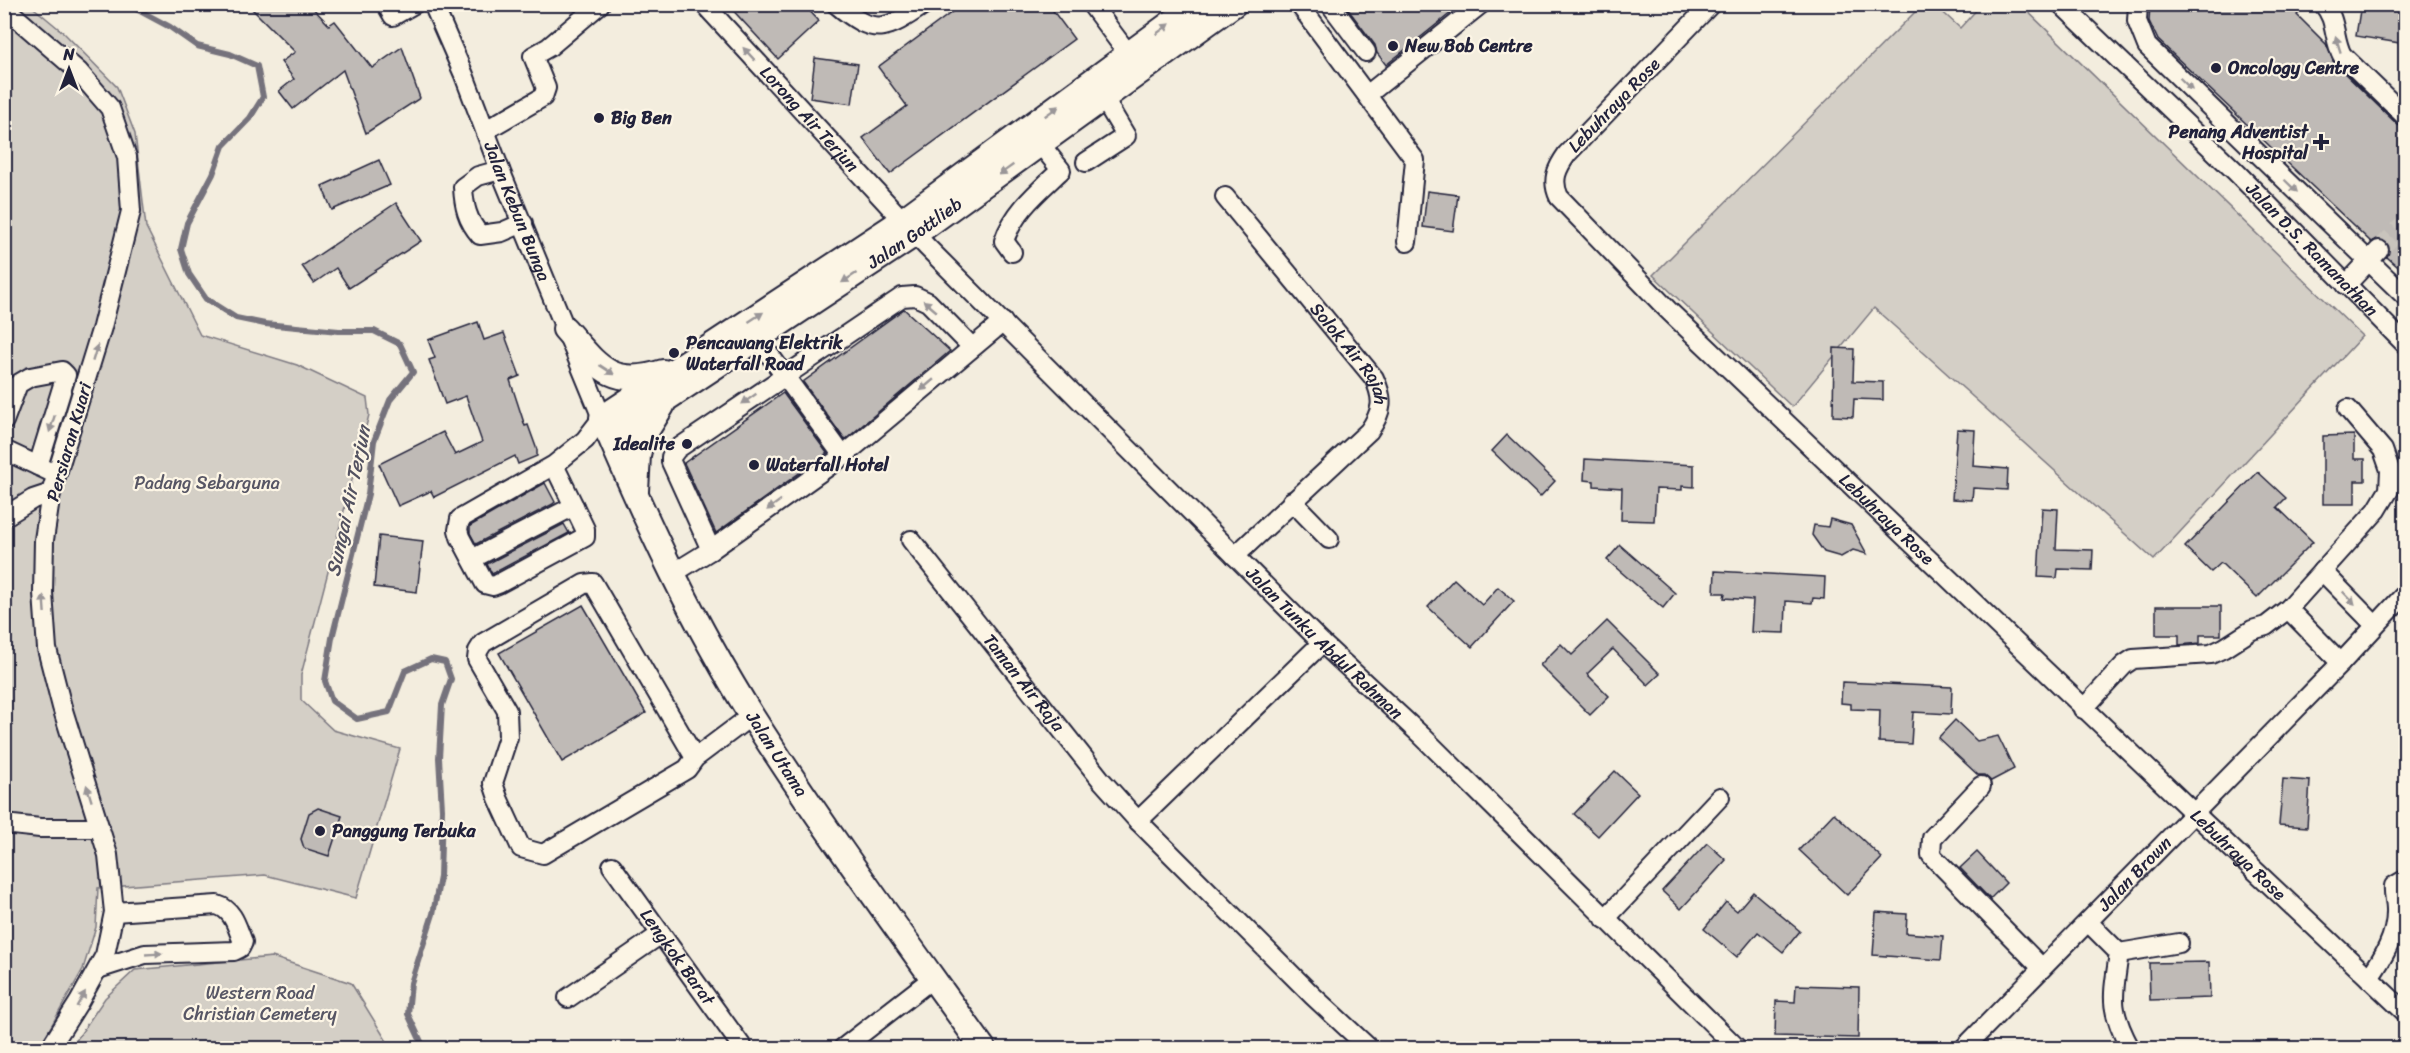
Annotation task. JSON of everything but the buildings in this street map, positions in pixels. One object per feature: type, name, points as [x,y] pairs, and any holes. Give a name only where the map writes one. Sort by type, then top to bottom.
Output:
[{"type":"main road","name":"Jalan Gottlieb","points":[[606,427],[680,367],[1041,145],[1104,99],[1135,63],[1197,4]]},
{"type":"main road","name":"Jalan Gottlieb","points":[[606,427],[666,399],[758,339],[1135,63],[1234,4]]},
{"type":"main road","points":[[566,329],[592,359],[617,376],[645,378],[680,367]]},
{"type":"main road","points":[[636,495],[638,454],[642,438],[666,399]]},
{"type":"main road","name":"Jalan Utama","points":[[606,427],[672,574],[751,716],[806,798],[983,1048]]},
{"type":"street","points":[[386,4],[393,16],[414,4]]},
{"type":"street","name":"Jalan Kebun Bunga","points":[[433,4],[606,427]]},
{"type":"street","points":[[486,130],[543,97],[546,88],[532,56],[549,47],[600,4]]},
{"type":"street","name":"Lorong Air Terjun","points":[[704,4],[909,227]]},
{"type":"street","points":[[836,4],[856,21],[875,27],[894,25],[925,4]]},
{"type":"street","points":[[1091,4],[1135,63]]},
{"type":"street","points":[[1330,4],[1366,52]]},
{"type":"street","points":[[1367,95],[1481,4]]},
{"type":"street","name":"Lebuhraya Rose","points":[[1711,4],[1567,154],[1559,165],[1555,177],[1555,187],[1559,197],[1668,310],[2083,708],[2406,1013]]},
{"type":"street","points":[[2138,4],[2137,21],[2147,46],[2374,256],[2406,297]]},
{"type":"street","points":[[2324,4],[2334,20],[2336,44],[2342,55],[2406,117]]},
{"type":"street","points":[[1303,6],[1415,160],[1407,242]]},
{"type":"street","name":"Jalan D.S. Ramanathan","points":[[2067,6],[2406,345]]},
{"type":"street","name":"Persiaran Kuari","points":[[4,7],[78,71],[110,108],[127,157],[130,211],[119,265],[51,493],[44,540],[43,593],[47,649],[62,707],[108,855],[114,912],[105,955],[50,1048]]},
{"type":"street","points":[[1086,162],[1126,136],[1104,99]]},
{"type":"street","points":[[2206,143],[2231,123]]},
{"type":"street","points":[[1012,252],[1004,241],[1010,223],[1034,195],[1061,170],[1041,145]]},
{"type":"street","points":[[500,170],[478,176],[463,187],[465,208],[472,226],[480,235],[502,232],[524,223]]},
{"type":"street","name":"Solok Air Rajah","points":[[1224,197],[1374,378],[1379,390],[1379,417],[1370,431],[1234,556]]},
{"type":"street","name":"Jalan Tunku Abdul Rahman","points":[[909,227],[1234,556],[1322,643],[1422,736],[1737,1048]]},
{"type":"street","points":[[2346,285],[2374,256]]},
{"type":"street","points":[[711,550],[671,462],[671,457],[677,449],[902,297],[915,296],[928,302],[972,347]]},
{"type":"street","points":[[672,574],[711,550],[843,456],[1003,322]]},
{"type":"street","points":[[758,339],[843,456]]},
{"type":"street","points":[[4,421],[18,384],[30,377],[62,371],[66,375],[39,466]]},
{"type":"street","points":[[2083,708],[2124,665],[2133,659],[2211,654],[2252,630],[2266,626],[2288,609],[2377,510],[2389,490],[2390,470],[2383,450],[2348,409]]},
{"type":"street","name":"Jalan Gottlieb","points":[[554,465],[585,440],[606,427]]},
{"type":"street","points":[[4,450],[57,475]]},
{"type":"street","points":[[554,465],[585,529],[585,537],[498,585],[485,584],[458,530],[460,519],[554,465]]},
{"type":"street","points":[[4,517],[33,499],[51,493]]},
{"type":"street","points":[[1292,501],[1329,538]]},
{"type":"street","points":[[471,559],[574,506]]},
{"type":"street","name":"Taman Air Raja","points":[[911,540],[1102,781],[1138,821],[1313,996],[1369,1048]]},
{"type":"street","points":[[2322,571],[2375,625]]},
{"type":"street","points":[[695,758],[593,583],[584,585],[483,643],[478,651],[477,659],[507,711],[507,737],[493,783],[521,848],[543,854],[687,768],[695,758],[751,716]]},
{"type":"street","name":"Jalan Brown","points":[[1964,1048],[2341,663],[2406,593]]},
{"type":"street","points":[[2288,609],[2341,663]]},
{"type":"street","points":[[1138,821],[1322,643]]},
{"type":"street","points":[[1981,786],[1932,838],[1930,855],[2042,968]]},
{"type":"street","points":[[1605,919],[1720,797]]},
{"type":"street","points":[[4,824],[40,828],[100,828]]},
{"type":"street","name":"Lengkok Barat","points":[[612,866],[743,1048]]},
{"type":"street","points":[[2369,978],[2384,957],[2395,925],[2394,886],[2406,879]]},
{"type":"street","points":[[98,969],[145,954],[234,951],[240,948],[243,942],[230,913],[217,905],[114,912]]},
{"type":"street","points":[[2088,922],[2119,952]]},
{"type":"street","points":[[568,998],[661,934]]},
{"type":"street","points":[[2119,952],[2179,944]]},
{"type":"street","points":[[2119,952],[2112,998],[2117,1023],[2130,1048]]},
{"type":"street","points":[[843,1048],[933,978]]},
{"type":"green space","name":"Padang Sebarguna","points":[[29,4],[64,33],[117,87],[135,134],[146,227],[200,335],[297,365],[367,398],[369,415],[301,675],[301,700],[333,730],[400,749],[356,898],[265,875],[98,888],[96,927],[83,969],[39,1048],[5,1048],[4,5]]},
{"type":"green space","points":[[1922,5],[1935,5],[1960,28],[1981,5],[2021,5],[2362,336],[2154,560],[1874,308],[1792,407],[1653,275]]},
{"type":"green space","name":"Western Road Christian Cemetery","points":[[272,957],[351,983],[391,1048],[71,1048],[105,998],[135,970]]},
{"type":"waterway","name":"Sungai Air Terjun","points":[[127,4],[170,27],[197,46],[230,54],[257,66],[263,97],[250,118],[223,146],[213,174],[187,223],[181,249],[189,274],[206,299],[236,318],[265,324],[339,331],[374,331],[400,344],[413,372],[390,400],[374,441],[368,494],[332,638],[325,681],[332,701],[357,719],[389,712],[405,671],[431,659],[445,662],[451,679],[442,705],[439,758],[442,809],[440,877],[433,914],[411,983],[408,1014],[424,1048]]},
{"type":"tunnel","points":[[2379,250],[2406,222]]},
{"type":"place","name":"New Bob Centre","points":[[1393,46]]},
{"type":"place","name":"Oncology Centre","points":[[2216,68]]},
{"type":"place","name":"Big Ben","points":[[599,118]]},
{"type":"place","name":"Penang Adventist Hospital","points":[[2321,142]]},
{"type":"place","name":"Pencawang Elektrik Waterfall Road","points":[[674,353]]},
{"type":"place","name":"Idealite","points":[[687,444]]},
{"type":"place","name":"Waterfall Hotel","points":[[754,465]]},
{"type":"place","name":"Panggung Terbuka","points":[[320,831]]}]
